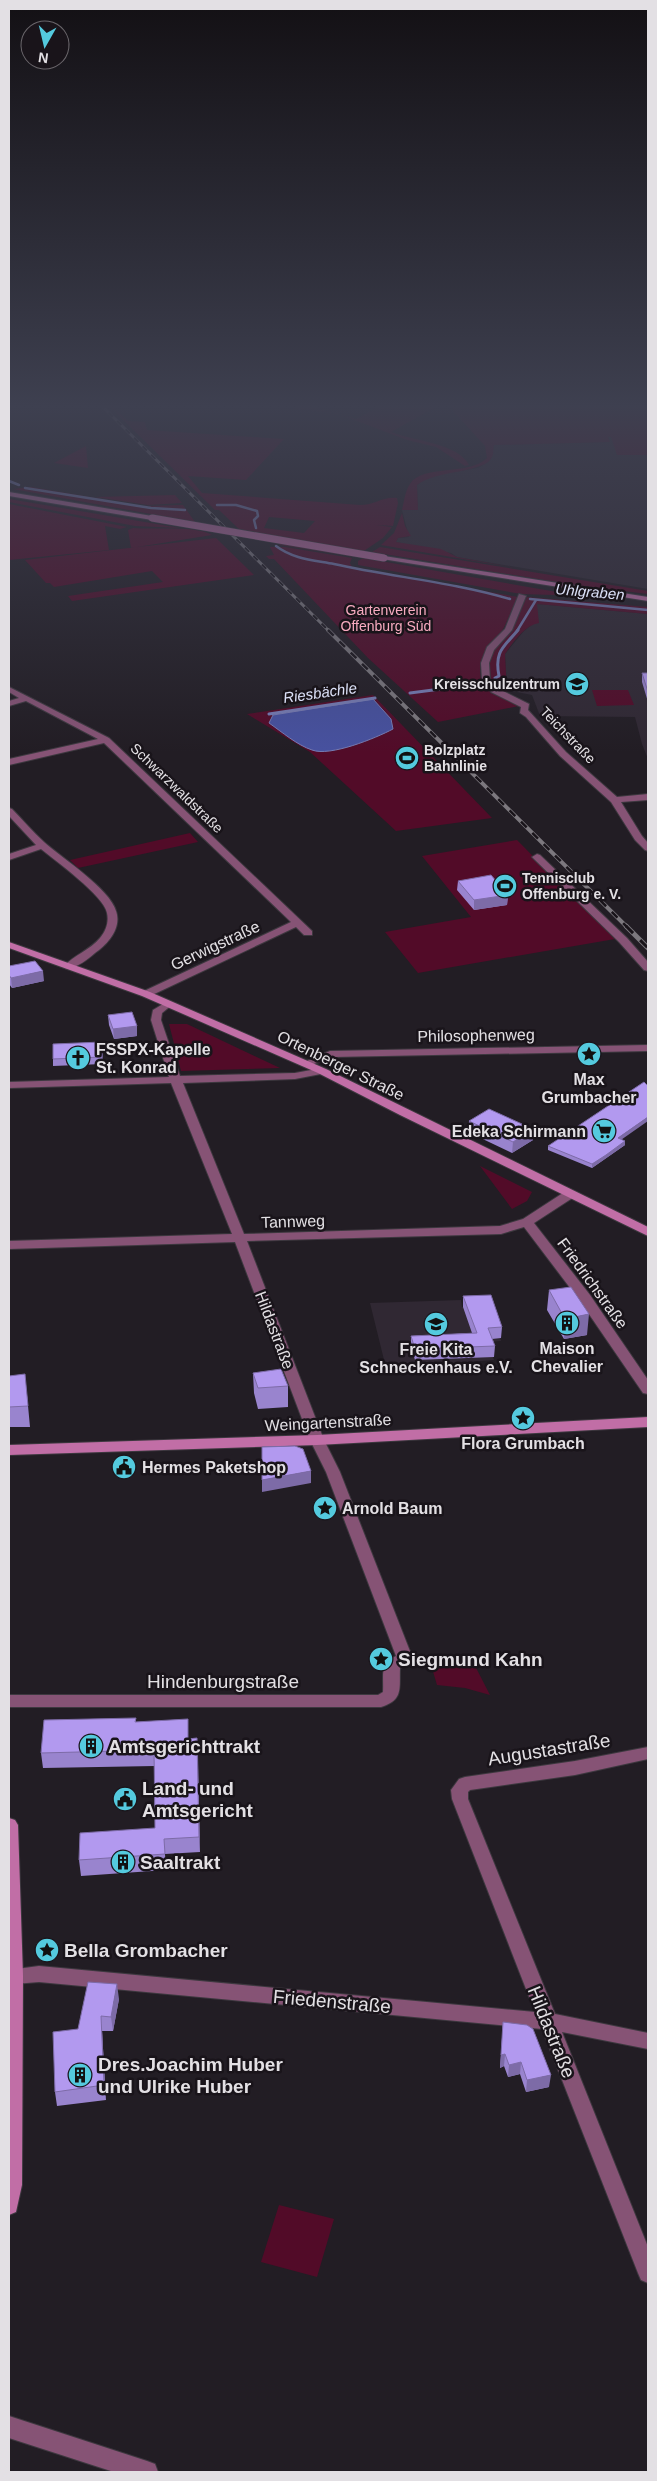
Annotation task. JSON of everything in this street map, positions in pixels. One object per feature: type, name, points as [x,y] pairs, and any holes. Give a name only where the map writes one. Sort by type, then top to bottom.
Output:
[{"type":"street","points":[[162,520],[384,558],[648,599]]},
{"type":"street","name":"Teichstraße","points":[[522,596],[508,630],[490,649],[485,663],[486,680],[494,690],[526,706],[523,712],[529,715],[563,754],[616,800],[638,838],[648,848]]},
{"type":"street","name":"Schwarzwaldstraße","points":[[9,689],[106,740],[308,933]]},
{"type":"street","points":[[9,704],[26,698]]},
{"type":"street","points":[[9,762],[106,740]]},
{"type":"street","points":[[616,800],[648,797]]},
{"type":"street","points":[[9,811],[42,846],[103,898],[112,911],[112,926],[108,935],[88,954],[70,966]]},
{"type":"street","points":[[9,857],[42,846]]},
{"type":"street","points":[[537,857],[623,940],[648,968]]},
{"type":"street","name":"Gerwigstraße","points":[[146,994],[297,923]]},
{"type":"street","name":"Ortenberger Straße","points":[[10,945],[146,994],[322,1071],[648,1232]]},
{"type":"street","name":"Hildastraße","points":[[168,1004],[157,1012],[156,1020],[175,1078],[240,1239],[317,1440],[333,1472],[405,1659]]},
{"type":"street","name":"Philosophenweg","points":[[306,1064],[330,1054],[648,1048]]},
{"type":"street","points":[[9,1085],[175,1078],[295,1076],[322,1071]]},
{"type":"street","name":"Tannweg","points":[[9,1245],[501,1230],[527,1222],[570,1194]]},
{"type":"street","name":"Friedrichstraße","points":[[527,1222],[585,1298],[648,1390]]},
{"type":"street","name":"Weingartenstraße","points":[[9,1450],[317,1440],[648,1422]]},
{"type":"street","name":"Hindenburgstraße","points":[[9,1701],[381,1702],[391,1695],[392,1665],[405,1659]]},
{"type":"street","name":"Augustastraße","points":[[459,1790],[465,1784],[575,1768],[648,1753]]},
{"type":"street","name":"Hildastraße","points":[[459,1790],[460,1799],[648,2273]]},
{"type":"street","points":[[9,1824],[14,1976],[12,2175],[9,2205]]},
{"type":"street","name":"Friedenstraße","points":[[14,1976],[39,1974],[547,2021],[648,2041]]},
{"type":"street","points":[[9,2427],[147,2472]]},
{"type":"shaded area","points":[[405,520],[648,520],[648,589],[457,557],[451,553],[396,542],[398,538],[409,537]]},
{"type":"shaded area","name":"Kreisschulzentrum","points":[[537,604],[648,614],[648,759],[635,717],[540,716],[532,695],[507,690],[505,654],[524,631],[534,623]]},
{"type":"shaded area","name":"Freie Kita Schneckenhaus e.V.","points":[[461,1300],[462,1307],[491,1306],[501,1341],[488,1342],[494,1360],[386,1368],[370,1303]]},
{"type":"green space","points":[[9,520],[90,520],[127,527],[120,529],[105,526],[109,550],[9,560]]},
{"type":"green space","points":[[102,520],[132,520],[180,528],[135,526]]},
{"type":"green space","points":[[229,520],[268,520],[264,528],[304,533],[315,521],[301,520],[394,520],[393,526],[376,525],[392,527],[383,538],[355,557],[280,545],[271,535],[239,529]]},
{"type":"green space","points":[[399,520],[404,520],[411,536],[398,538],[396,542],[441,549],[457,557],[516,568],[381,545],[394,533]]},
{"type":"green space","points":[[133,528],[185,529],[212,535],[131,548],[128,530]]},
{"type":"green space","points":[[216,538],[254,575],[72,601],[68,596],[163,582],[152,571],[54,587],[50,583],[46,583],[25,560]]},
{"type":"green space","name":"Gartenverein Offenburg Süd","points":[[270,547],[285,547],[352,558],[350,563],[352,567],[362,570],[518,597],[502,631],[484,658],[480,670],[483,686],[519,706],[438,722],[368,658],[274,559],[269,559],[266,556],[274,555]]},
{"type":"green space","points":[[380,547],[648,591],[648,594],[575,585],[372,552]]},
{"type":"green space","points":[[363,558],[557,592],[554,595],[521,594],[358,565],[358,561]]},
{"type":"green space","points":[[527,597],[648,607],[648,614],[537,604],[539,623],[524,631],[505,654],[507,692],[496,686],[492,681],[489,662],[496,647],[512,628]]},
{"type":"green space","points":[[592,690],[628,690],[634,705],[597,706]]},
{"type":"green space","points":[[373,695],[492,818],[396,831],[310,752],[247,714]]},
{"type":"green space","points":[[190,833],[198,842],[78,868],[70,860]]},
{"type":"green space","name":"Tennisclub Offenburg e. V.","points":[[517,840],[615,939],[418,973],[385,932],[471,917],[422,856]]},
{"type":"green space","points":[[169,1024],[187,1024],[280,1068],[181,1071]]},
{"type":"green space","points":[[480,1166],[532,1192],[527,1201],[512,1209]]},
{"type":"green space","points":[[472,1660],[490,1695],[465,1688],[437,1685],[432,1668]]},
{"type":"green space","points":[[279,2205],[334,2219],[317,2277],[261,2262]]},
{"type":"water","points":[[373,699],[391,719],[393,729],[341,749],[320,751],[306,748],[269,723],[273,715]]},
{"type":"building","points":[[642,673],[648,673],[648,692]]},
{"type":"building","points":[[491,875],[508,895],[474,900],[458,881]]},
{"type":"building","points":[[35,961],[43,971],[11,978],[9,975],[9,966]]},
{"type":"building","points":[[132,1012],[137,1026],[113,1029],[108,1015]]},
{"type":"building","points":[[102,1042],[102,1057],[53,1059],[53,1044]]},
{"type":"building","name":"Edeka Schirmann","points":[[644,1082],[648,1086],[648,1117],[618,1138],[625,1141],[606,1155],[592,1164],[548,1146]]},
{"type":"building","points":[[489,1109],[533,1129],[513,1142],[469,1121]]},
{"type":"building","points":[[571,1287],[589,1314],[565,1319],[549,1290]]},
{"type":"building","points":[[491,1295],[502,1327],[488,1328],[495,1346],[415,1349],[411,1336],[477,1333],[463,1296]]},
{"type":"building","points":[[281,1369],[288,1386],[258,1388],[253,1373]]},
{"type":"building","points":[[25,1374],[28,1406],[9,1407],[9,1376]]},
{"type":"building","points":[[295,1446],[303,1449],[311,1471],[262,1480],[262,1447]]},
{"type":"building","points":[[136,1718],[135,1722],[188,1719],[188,1739],[197,1738],[199,1837],[164,1839],[165,1854],[79,1860],[80,1833],[155,1828],[154,1750],[41,1753],[44,1720]]},
{"type":"building","points":[[88,1982],[117,1984],[111,2017],[101,2016],[104,2085],[55,2092],[53,2032],[78,2029]]},
{"type":"building","points":[[503,2022],[527,2025],[533,2029],[551,2075],[527,2080],[521,2062],[509,2065],[505,2054],[501,2055]]},
{"type":"waterway","name":"Uhlgraben","points":[[254,520],[256,528]]},
{"type":"waterway","name":"Uhlgraben","points":[[276,546],[289,554],[304,558],[466,588],[510,599]]},
{"type":"waterway","name":"Uhlgraben","points":[[530,599],[648,610]]},
{"type":"waterway","name":"Riesbächle","points":[[517,631],[536,600]]},
{"type":"waterway","name":"Riesbächle","points":[[495,678],[499,676],[498,661],[501,650],[518,630]]},
{"type":"waterway","name":"Riesbächle","points":[[410,693],[479,684]]},
{"type":"waterway","name":"Riesbächle","points":[[269,714],[375,698]]},
{"type":"railway","points":[[217,520],[329,631]]},
{"type":"railway","points":[[328,630],[627,927]]},
{"type":"railway","points":[[627,927],[648,948]]},
{"type":"place","name":"Kreisschulzentrum","points":[[577,684]]},
{"type":"place","name":"Bolzplatz Bahnlinie","points":[[407,758]]},
{"type":"place","name":"Tennisclub Offenburg e. V.","points":[[505,886]]},
{"type":"place","name":"Max Grumbacher","points":[[589,1054]]},
{"type":"place","name":"FSSPX-Kapelle St. Konrad","points":[[78,1058]]},
{"type":"place","name":"Edeka Schirmann","points":[[604,1131]]},
{"type":"place","name":"Maison Chevalier","points":[[567,1323]]},
{"type":"place","name":"Freie Kita Schneckenhaus e.V.","points":[[436,1324]]},
{"type":"place","name":"Flora Grumbach","points":[[523,1418]]},
{"type":"place","name":"Hermes Paketshop","points":[[124,1467]]},
{"type":"place","name":"Arnold Baum","points":[[325,1508]]},
{"type":"place","name":"Siegmund Kahn","points":[[381,1659]]},
{"type":"place","name":"Amtsgerichttrakt","points":[[91,1746]]},
{"type":"place","name":"Land- und Amtsgericht","points":[[125,1799]]},
{"type":"place","name":"Saaltrakt","points":[[123,1862]]},
{"type":"place","name":"Bella Grombacher","points":[[47,1950]]},
{"type":"place","name":"Dres.Joachim Huber und Ulrike Huber","points":[[80,2075]]}]
